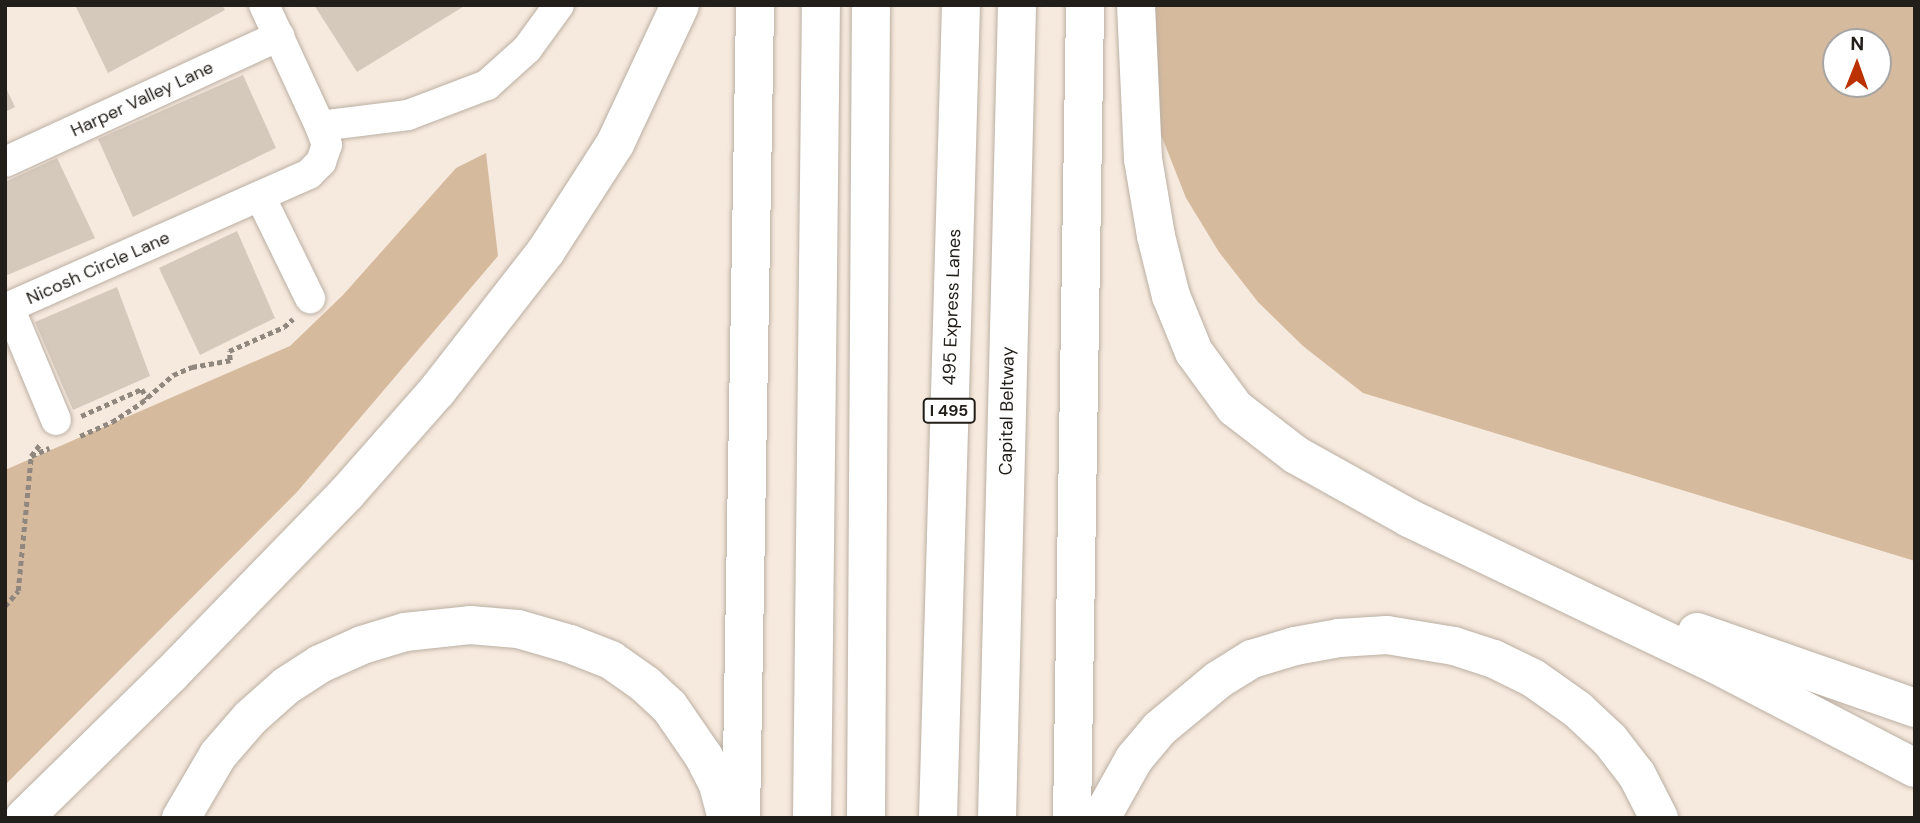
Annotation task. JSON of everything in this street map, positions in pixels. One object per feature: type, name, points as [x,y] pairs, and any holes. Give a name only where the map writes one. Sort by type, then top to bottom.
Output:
[{"type":"highway","points":[[24,818],[171,674],[319,521],[437,391],[546,251],[615,144],[680,5]]},
{"type":"highway","points":[[741,818],[755,5]]},
{"type":"highway","points":[[812,818],[821,5]]},
{"type":"highway","points":[[866,818],[871,5]]},
{"type":"highway","name":"495 Express Lanes","points":[[939,818],[961,5]]},
{"type":"highway","name":"Capital Beltway","points":[[997,818],[1017,5]]},
{"type":"highway","points":[[1072,818],[1085,5]]},
{"type":"highway","points":[[1136,5],[1143,159],[1156,236],[1171,296],[1195,352],[1235,408],[1296,455],[1409,518],[1714,664],[1915,768]]},
{"type":"highway","points":[[1513,568],[1915,708]]},
{"type":"highway","points":[[181,818],[218,755],[250,719],[286,686],[320,664],[362,645],[405,632],[470,625],[518,629],[570,644],[611,660],[645,684],[669,706],[704,757],[718,785],[727,818]]},
{"type":"highway","points":[[1101,818],[1134,760],[1159,729],[1218,680],[1252,659],[1295,646],[1339,638],[1387,635],[1454,646],[1494,659],[1533,678],[1578,710],[1610,740],[1637,775],[1660,818]]},
{"type":"street","name":"Nicosh Circle Lane","points":[[61,435],[9,307],[309,174],[321,162],[327,145],[264,5]]},
{"type":"street","points":[[320,126],[408,115],[487,85],[527,49],[559,5]]},
{"type":"street","name":"Harper Valley Lane","points":[[5,162],[279,36]]},
{"type":"street","points":[[260,196],[310,298]]},
{"type":"path","points":[[31,456],[61,435],[112,422],[147,399],[173,375],[192,367],[230,360],[229,351],[284,327],[310,298]]},
{"type":"path","points":[[5,606],[18,591],[31,456],[86,416],[142,389],[147,399]]},
{"type":"shaded area","points":[[1142,5],[1915,5],[1915,561],[1363,393],[1303,346],[1258,302],[1219,252],[1186,198],[1158,127]]},
{"type":"shaded area","points":[[486,153],[498,256],[297,492],[5,785],[5,470],[290,346],[343,295],[456,168]]},
{"type":"building","points":[[75,5],[222,5],[225,10],[108,73]]},
{"type":"building","points":[[314,5],[466,5],[357,72]]},
{"type":"building","points":[[243,75],[276,148],[133,217],[98,139]]},
{"type":"building","points":[[5,86],[15,107],[5,112]]},
{"type":"building","points":[[57,158],[95,238],[5,276],[5,182]]},
{"type":"building","points":[[237,231],[275,318],[200,355],[159,268]]},
{"type":"building","points":[[117,287],[150,376],[73,410],[35,322]]}]
